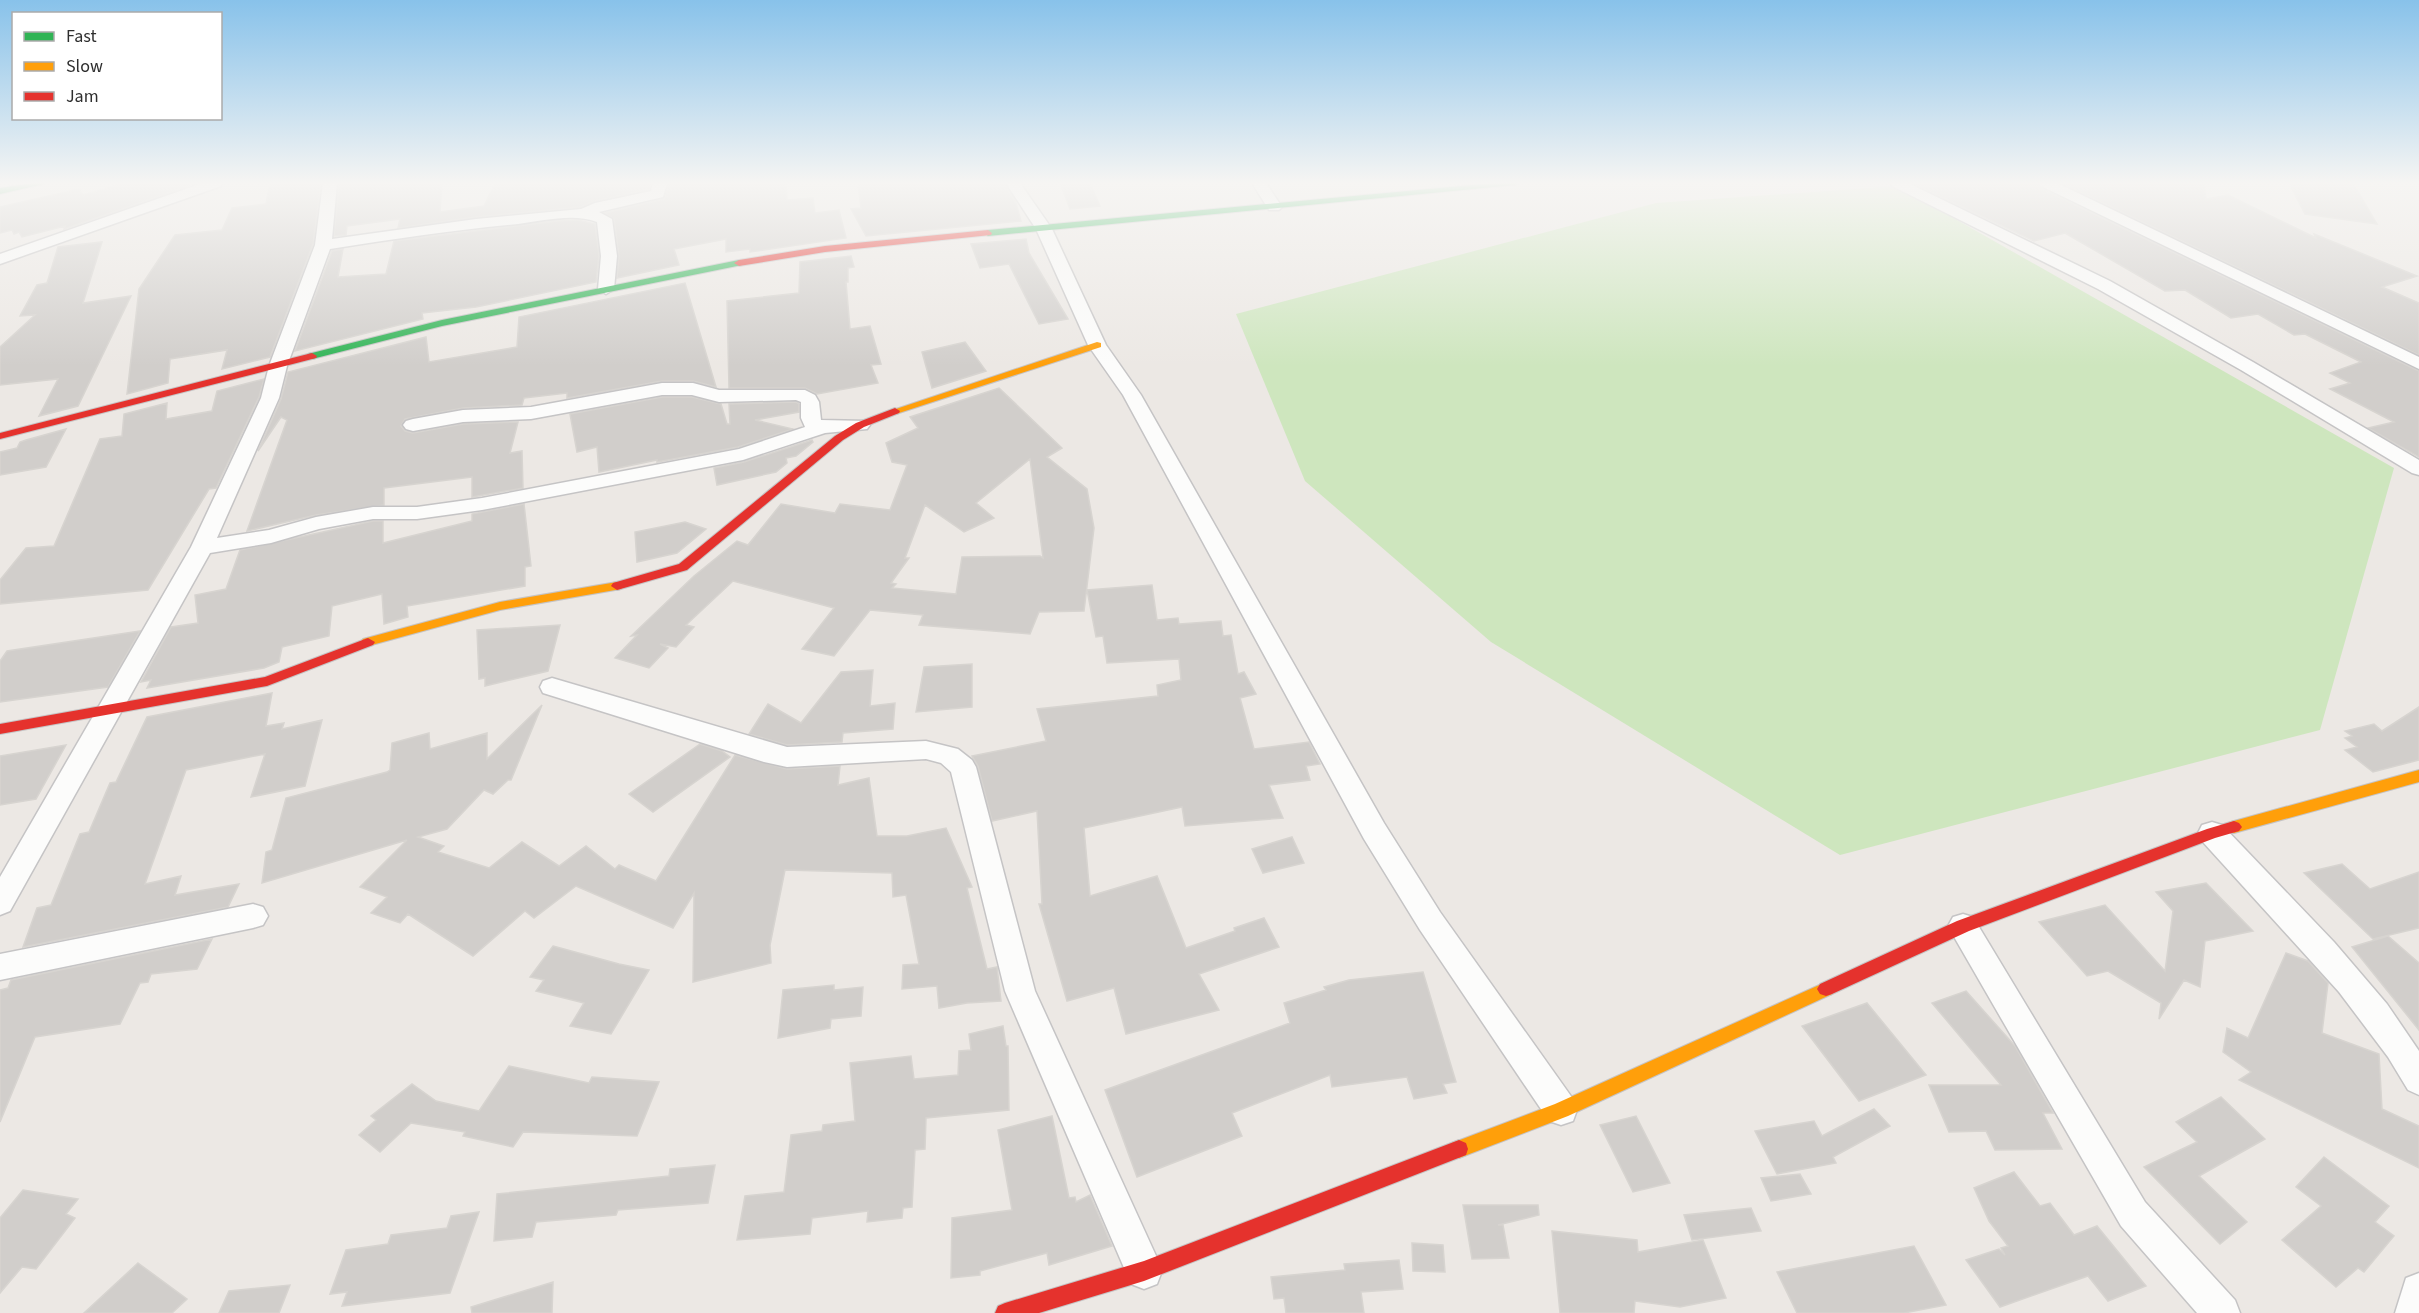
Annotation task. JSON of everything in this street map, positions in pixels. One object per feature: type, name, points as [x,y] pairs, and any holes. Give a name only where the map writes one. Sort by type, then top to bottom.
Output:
[{"type":"street","points":[[0,259],[42,244]]},
{"type":"street","points":[[0,903],[202,547],[270,398],[278,366],[323,245],[328,244]]},
{"type":"street","points":[[606,289],[609,256],[607,244]]},
{"type":"street","points":[[0,436],[422,328],[731,264],[825,249],[877,244]]},
{"type":"street","points":[[1051,244],[1096,345],[1132,394],[1374,831],[1430,921],[1561,1110]]},
{"type":"street","points":[[2021,244],[2104,285],[2247,366],[2419,469]]},
{"type":"street","points":[[2172,244],[2419,364]]},
{"type":"street","points":[[0,729],[267,681],[295,672],[348,648],[474,612],[526,600],[657,578],[683,567],[839,438],[860,425],[892,412],[1096,345]]},
{"type":"street","points":[[413,425],[463,416],[531,413],[678,388],[719,396],[778,393],[807,396],[811,402],[812,423],[824,428]]},
{"type":"street","points":[[202,547],[271,536],[316,523],[373,513],[408,513],[482,504],[706,462],[752,451],[824,428],[860,425]]},
{"type":"street","points":[[552,687],[787,757],[926,750],[949,756],[963,767],[1020,991],[1144,1271]]},
{"type":"street","points":[[1005,1313],[1144,1271],[1561,1110],[1963,926],[2212,833],[2419,776]]},
{"type":"street","points":[[2212,833],[2356,989],[2405,1054],[2419,1080]]},
{"type":"street","points":[[0,967],[253,916]]},
{"type":"street","points":[[1963,926],[2133,1214],[2222,1313]]},
{"type":"street","points":[[2413,1313],[2419,1291]]},
{"type":"green space","points":[[1500,244],[2000,244],[2394,468],[2320,730],[1840,855],[1491,642],[1305,481],[1236,314]]},
{"type":"building","points":[[101,244],[83,303],[131,296],[78,406],[39,416],[58,379],[0,385],[0,347],[35,315],[20,316],[37,285],[47,283],[58,247]]},
{"type":"building","points":[[169,244],[313,244],[270,357],[222,369],[227,350],[170,359],[168,383],[127,394],[139,289]]},
{"type":"building","points":[[393,244],[598,244],[599,256],[596,282],[476,307],[422,313],[423,319],[295,351],[332,251],[343,249],[338,277],[386,274]]},
{"type":"building","points":[[617,244],[699,244],[674,249],[679,265],[617,278]]},
{"type":"building","points":[[726,244],[803,244],[750,252],[750,249],[726,252]]},
{"type":"building","points":[[971,244],[1027,244],[1029,253],[1068,319],[1039,324],[1009,264],[980,268]]},
{"type":"building","points":[[2084,244],[2157,244],[2419,371],[2419,457],[2368,428],[2394,422],[2330,389],[2350,383],[2330,373],[2361,362],[2305,334],[2294,335],[2258,314],[2231,318],[2185,290],[2165,291]]},
{"type":"building","points":[[2189,244],[2339,244],[2417,276],[2382,287],[2419,303],[2419,355]]},
{"type":"building","points":[[851,256],[854,267],[848,268],[848,282],[846,282],[850,329],[870,326],[881,364],[871,365],[878,383],[817,394],[805,388],[729,388],[727,301],[799,293],[800,262]]},
{"type":"building","points":[[685,283],[716,387],[693,381],[662,381],[567,398],[567,393],[524,398],[522,405],[463,408],[405,419],[401,426],[405,431],[413,433],[463,424],[518,422],[510,453],[522,451],[523,488],[472,497],[472,477],[384,488],[384,505],[316,515],[247,531],[287,420],[281,417],[258,451],[281,399],[288,372],[426,337],[429,362],[517,347],[519,317]]},
{"type":"building","points":[[965,342],[986,371],[932,388],[922,352]]},
{"type":"building","points":[[264,379],[259,397],[216,488],[209,489],[148,590],[0,604],[0,580],[26,548],[54,546],[100,439],[122,436],[124,414],[167,403],[166,419],[212,411],[217,391]]},
{"type":"building","points":[[999,388],[1062,448],[1047,457],[1087,489],[1094,528],[1084,611],[1039,612],[1030,634],[919,625],[923,615],[870,610],[834,656],[802,649],[834,608],[733,581],[686,625],[694,627],[676,647],[660,644],[668,648],[649,668],[615,658],[637,635],[631,636],[694,576],[737,541],[748,545],[781,504],[835,513],[840,504],[890,510],[907,465],[892,462],[886,443],[918,428],[910,417]],"holes":[[[1030,459],[1043,558],[1040,556],[962,557],[956,594],[892,588],[896,584],[891,583],[909,558],[905,558],[925,505],[964,532],[994,518],[976,503]]]},
{"type":"building","points":[[662,397],[692,397],[721,404],[727,424],[730,424],[729,404],[796,402],[799,404],[799,412],[755,420],[793,429],[738,447],[657,462],[657,460],[599,472],[597,447],[577,452],[570,414]]},
{"type":"building","points":[[66,429],[46,467],[0,475],[0,452],[17,448],[20,442]]},
{"type":"building","points":[[812,440],[813,442],[796,456],[786,458],[787,463],[776,472],[717,485],[714,468],[744,462]]},
{"type":"building","points":[[524,504],[531,566],[525,567],[525,586],[407,606],[408,617],[384,624],[382,594],[332,606],[329,636],[282,647],[279,662],[264,668],[147,688],[151,680],[141,682],[171,627],[198,623],[195,595],[226,589],[240,550],[373,521],[383,521],[383,543],[472,521],[472,514]]},
{"type":"building","points":[[685,522],[706,529],[677,553],[637,562],[635,532]]},
{"type":"building","points":[[1152,585],[1157,620],[1178,618],[1179,624],[1221,621],[1223,636],[1231,635],[1238,674],[1244,672],[1256,694],[1240,698],[1254,749],[1309,742],[1320,764],[1306,766],[1310,780],[1269,785],[1283,818],[1185,826],[1182,807],[1084,828],[1090,896],[1157,876],[1186,948],[1264,918],[1279,947],[1199,974],[1219,1010],[1126,1034],[1114,988],[1067,1001],[1039,904],[1042,904],[1037,811],[992,821],[978,766],[972,756],[1046,741],[1037,709],[1158,696],[1157,685],[1181,680],[1179,659],[1107,663],[1103,636],[1096,637],[1087,590]]},
{"type":"building","points":[[560,625],[548,671],[485,686],[485,678],[479,679],[477,630]]},
{"type":"building","points":[[140,631],[108,687],[0,702],[0,661],[7,651]]},
{"type":"building","points":[[972,664],[972,707],[916,712],[924,667]]},
{"type":"building","points":[[873,670],[870,706],[895,703],[893,729],[843,733],[842,742],[787,745],[749,734],[768,704],[801,723],[841,672]]},
{"type":"building","points":[[272,693],[266,726],[284,723],[282,729],[322,720],[305,786],[251,797],[265,754],[186,770],[145,884],[181,876],[175,895],[239,884],[228,907],[23,947],[37,908],[51,905],[80,834],[89,832],[110,783],[116,782],[147,717]]},
{"type":"building","points":[[542,705],[511,780],[508,780],[493,794],[484,790],[447,829],[418,837],[444,846],[438,852],[489,868],[522,842],[559,866],[586,846],[615,869],[619,865],[656,881],[735,755],[787,769],[840,766],[838,785],[869,778],[877,836],[907,836],[946,828],[972,887],[967,888],[987,969],[997,967],[1001,1001],[967,1003],[939,1008],[937,986],[902,989],[903,965],[919,964],[906,895],[893,897],[892,873],[785,870],[770,945],[771,963],[693,982],[694,893],[673,928],[576,886],[534,918],[525,911],[473,956],[408,914],[400,923],[371,913],[387,897],[360,887],[407,840],[262,883],[266,852],[272,850],[286,798],[387,772],[390,770],[392,743],[429,733],[430,749],[487,733],[487,759]]},
{"type":"building","points":[[2419,707],[2419,760],[2373,772],[2345,750],[2357,747],[2345,738],[2352,736],[2345,731],[2374,724],[2382,731]]},
{"type":"building","points":[[700,744],[722,751],[730,757],[653,812],[629,794]]},
{"type":"building","points":[[66,745],[36,799],[0,805],[0,756]]},
{"type":"building","points":[[1292,837],[1304,863],[1263,873],[1252,849]]},
{"type":"building","points":[[2342,864],[2370,889],[2419,872],[2419,928],[2373,939],[2304,873]]},
{"type":"building","points":[[2206,883],[2253,931],[2205,941],[2200,987],[2184,980],[2159,1019],[2161,1003],[2108,971],[2087,976],[2039,922],[2105,905],[2165,971],[2173,911],[2156,892]]},
{"type":"building","points":[[2388,936],[2419,963],[2419,1030],[2352,947]]},
{"type":"building","points":[[212,939],[197,969],[151,974],[148,982],[140,983],[120,1024],[35,1037],[0,1122],[0,990],[8,988],[11,980]]},
{"type":"building","points":[[553,946],[649,970],[611,1034],[570,1026],[584,1003],[536,991],[544,980],[530,977]]},
{"type":"building","points":[[2286,953],[2308,961],[2328,983],[2322,1033],[2379,1054],[2382,1109],[2419,1126],[2419,1168],[2239,1080],[2251,1072],[2223,1052],[2227,1028],[2248,1038]]},
{"type":"building","points":[[1423,972],[1456,1082],[1443,1084],[1447,1093],[1414,1099],[1407,1077],[1332,1087],[1330,1075],[1232,1113],[1242,1136],[1137,1177],[1105,1090],[1290,1023],[1284,1003],[1326,990],[1324,987],[1349,980]]},
{"type":"building","points":[[834,985],[834,990],[863,987],[861,1016],[831,1019],[830,1028],[778,1038],[783,990]]},
{"type":"building","points":[[1966,991],[2015,1046],[2053,1113],[2043,1113],[2062,1149],[1995,1150],[1986,1131],[1949,1132],[1929,1085],[2001,1085],[1932,1003]]},
{"type":"building","points":[[1867,1003],[1926,1075],[1859,1101],[1802,1026]]},
{"type":"building","points":[[1003,1026],[1006,1046],[1008,1046],[1009,1110],[926,1118],[925,1149],[915,1150],[912,1207],[903,1208],[902,1218],[867,1222],[868,1211],[812,1218],[810,1234],[737,1240],[745,1196],[784,1192],[791,1135],[822,1131],[823,1125],[855,1121],[850,1063],[911,1056],[914,1079],[958,1075],[959,1051],[971,1050],[969,1034]]},
{"type":"building","points":[[509,1066],[589,1083],[592,1077],[659,1082],[637,1136],[523,1132],[513,1147],[463,1136],[465,1132],[411,1123],[380,1152],[359,1135],[376,1120],[371,1116],[412,1084],[436,1101],[479,1111]]},
{"type":"building","points":[[2221,1097],[2265,1139],[2199,1176],[2247,1222],[2220,1244],[2144,1167],[2197,1142],[2176,1122]]},
{"type":"building","points":[[1874,1109],[1890,1126],[1833,1157],[1836,1163],[1777,1174],[1755,1131],[1814,1121],[1822,1136]]},
{"type":"building","points":[[1052,1116],[1069,1198],[1075,1197],[1076,1202],[1090,1195],[1112,1246],[1049,1265],[1047,1253],[980,1271],[980,1275],[951,1278],[952,1218],[1012,1210],[998,1130]]},
{"type":"building","points":[[1636,1116],[1670,1183],[1633,1192],[1600,1125]]},
{"type":"building","points":[[2324,1157],[2389,1206],[2375,1222],[2394,1236],[2364,1272],[2358,1268],[2336,1287],[2282,1240],[2321,1206],[2296,1187]]},
{"type":"building","points":[[715,1165],[708,1203],[618,1210],[616,1215],[536,1222],[532,1237],[494,1241],[497,1194],[669,1176],[670,1169]]},
{"type":"building","points":[[2014,1172],[2040,1206],[2050,1203],[2074,1235],[2097,1226],[2146,1286],[2108,1301],[2088,1276],[2000,1307],[1966,1260],[1999,1249],[2005,1255],[2001,1248],[2008,1246],[1989,1221],[1974,1188]]},
{"type":"building","points":[[1800,1174],[1811,1194],[1771,1201],[1761,1178]]},
{"type":"building","points":[[23,1190],[78,1199],[66,1214],[75,1218],[36,1269],[22,1267],[0,1293],[0,1218]]},
{"type":"building","points":[[1463,1205],[1538,1205],[1539,1215],[1498,1225],[1503,1225],[1509,1258],[1472,1259]]},
{"type":"building","points":[[1751,1208],[1761,1231],[1692,1240],[1684,1215]]},
{"type":"building","points":[[479,1212],[450,1293],[342,1306],[347,1292],[330,1294],[346,1250],[388,1244],[391,1235],[447,1228],[451,1216]]},
{"type":"building","points":[[1552,1231],[1637,1240],[1638,1252],[1703,1240],[1726,1298],[1680,1307],[1635,1301],[1634,1313],[1560,1313]]},
{"type":"building","points":[[1412,1243],[1443,1245],[1445,1272],[1413,1271]]},
{"type":"building","points":[[1914,1246],[1946,1305],[1904,1313],[1797,1313],[1777,1272]]},
{"type":"building","points":[[1399,1260],[1403,1289],[1361,1292],[1364,1313],[1286,1313],[1284,1298],[1274,1299],[1271,1277],[1345,1270],[1344,1264]]},
{"type":"building","points":[[138,1263],[187,1299],[172,1313],[84,1313]]},
{"type":"building","points":[[553,1282],[552,1313],[472,1313],[471,1307]]},
{"type":"building","points":[[290,1285],[279,1313],[219,1313],[229,1291]]},
{"type":"traffic: fast","points":[[312,356],[442,323],[739,263]]},
{"type":"traffic: slow","points":[[895,411],[1097,345]]},
{"type":"traffic: slow","points":[[368,642],[500,606],[617,586]]},
{"type":"traffic: slow","points":[[2234,827],[2419,776]]},
{"type":"traffic: slow","points":[[1459,1149],[1561,1110],[1826,989]]},
{"type":"traffic: jam","points":[[739,263],[825,249],[873,244]]},
{"type":"traffic: jam","points":[[0,436],[312,356]]},
{"type":"traffic: jam","points":[[617,586],[683,567],[839,438],[860,425],[895,411]]},
{"type":"traffic: jam","points":[[0,729],[267,681],[368,642]]},
{"type":"traffic: jam","points":[[1826,989],[1963,926],[2212,833],[2234,827]]},
{"type":"traffic: jam","points":[[1005,1313],[1144,1271],[1459,1149]]}]
